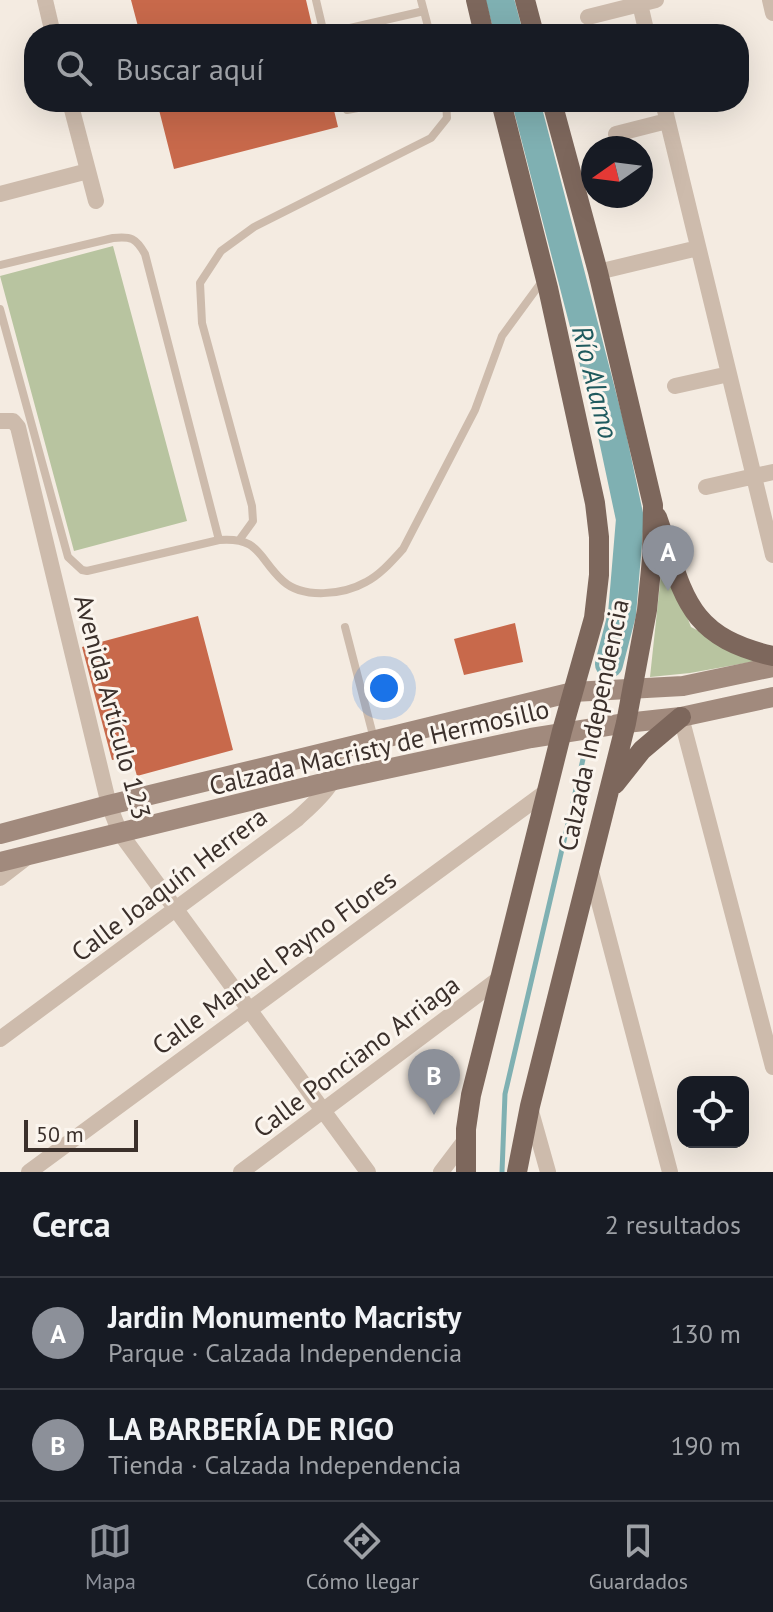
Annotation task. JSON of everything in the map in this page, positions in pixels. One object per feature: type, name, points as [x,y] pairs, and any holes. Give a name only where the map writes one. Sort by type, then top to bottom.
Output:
[{"type":"main road","points":[[476,0],[482,24]]},
{"type":"main road","points":[[525,0],[531,24]]},
{"type":"main road","name":"Calzada Independencia","points":[[466,1172],[471,1095],[562,731],[594,618],[599,575],[595,503],[545,276],[504,112]]},
{"type":"main road","name":"Calzada Independencia","points":[[517,1172],[530,1106],[634,688],[647,610],[653,505],[598,272],[555,112]]},
{"type":"main road","points":[[653,505],[687,602],[699,619],[716,637],[773,656]]},
{"type":"main road","name":"Calzada Macristy de Hermosillo","points":[[0,834],[573,692],[683,686],[773,667]]},
{"type":"main road","name":"Calzada Macristy de Hermosillo","points":[[0,862],[335,780],[562,731],[681,717],[773,697]]},
{"type":"main road","points":[[606,798],[642,750],[681,717]]},
{"type":"street","points":[[45,0],[51,24]]},
{"type":"street","points":[[770,0],[773,13]]},
{"type":"street","points":[[588,17],[648,2],[647,24]]},
{"type":"street","points":[[73,112],[96,201]]},
{"type":"street","points":[[665,112],[773,555]]},
{"type":"street","points":[[616,134],[667,121]]},
{"type":"street","points":[[0,194],[88,171]]},
{"type":"street","points":[[598,272],[698,248]]},
{"type":"street","points":[[675,386],[729,374]]},
{"type":"street","name":"Avenida Artículo 123","points":[[7,421],[18,427],[109,805],[120,833],[368,1172]]},
{"type":"street","points":[[706,487],[773,472]]},
{"type":"street","points":[[681,717],[773,1067]]},
{"type":"street","points":[[335,780],[341,749]]},
{"type":"street","name":"Calle Joaquín Herrera","points":[[0,1039],[297,819],[319,800],[335,780]]},
{"type":"street","name":"Calle Manuel Payno Flores","points":[[29,1172],[547,791]]},
{"type":"street","points":[[0,878],[30,855]]},
{"type":"street","points":[[589,866],[670,1172]]},
{"type":"street","name":"Calle Ponciano Arriaga","points":[[241,1172],[500,978]]},
{"type":"street","points":[[530,1106],[548,1172]]},
{"type":"street","points":[[441,1172],[466,1139]]},
{"type":"lane","points":[[316,0],[322,24]]},
{"type":"lane","points":[[421,0],[427,24]]},
{"type":"lane","points":[[367,24],[424,11]]},
{"type":"lane","points":[[240,539],[253,521],[252,506],[202,323],[200,283],[221,251],[254,227],[431,138],[447,118],[447,112]]},
{"type":"lane","points":[[0,265],[113,238],[128,236],[137,240],[145,254],[219,540]]},
{"type":"lane","points":[[0,309],[68,557],[82,570],[121,565],[219,540],[240,539],[251,545],[284,582],[302,591],[330,593],[365,583],[388,566],[403,549],[475,410],[502,336],[545,276]]},
{"type":"lane","points":[[7,421],[24,421],[30,425]]},
{"type":"lane","points":[[345,627],[374,740]]},
{"type":"green space","points":[[113,246],[187,521],[74,551],[0,276]]},
{"type":"green space","points":[[663,555],[691,627],[757,661],[650,677]]},
{"type":"building","points":[[131,0],[306,0],[312,24],[137,24]]},
{"type":"building","points":[[160,112],[334,112],[338,127],[174,169]]},
{"type":"building","points":[[198,616],[233,750],[137,776],[131,755],[112,760],[82,647]]},
{"type":"building","points":[[515,623],[523,662],[464,675],[454,639]]},
{"type":"waterway","name":"Río Alamo","points":[[500,0],[506,24]]},
{"type":"waterway","name":"Río Alamo","points":[[529,112],[610,425],[630,519],[622,614],[609,664]]},
{"type":"waterway","points":[[502,1172],[505,1094],[587,742]]},
{"type":"place","name":"Jardin Monumento Macristy","points":[[668,591]]},
{"type":"place","name":"LA BARBERÍA DE RIGO","points":[[434,1115]]}]
